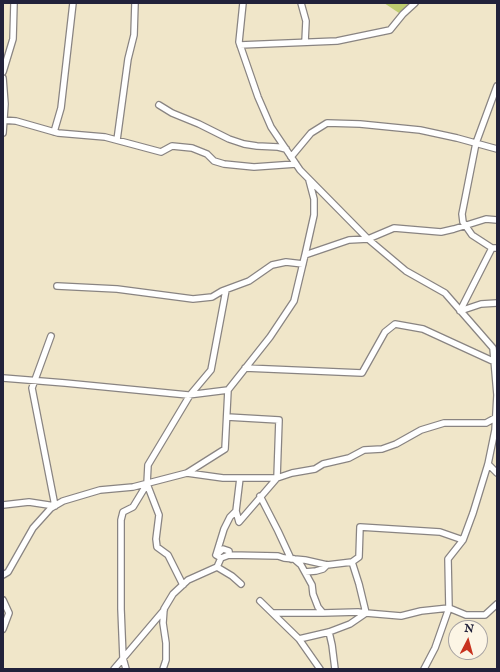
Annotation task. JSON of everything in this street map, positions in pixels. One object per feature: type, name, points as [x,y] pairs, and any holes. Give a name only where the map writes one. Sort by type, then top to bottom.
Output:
[{"type":"street","points":[[3,72],[13,39],[14,3]]},
{"type":"street","points":[[54,132],[61,108],[73,3]]},
{"type":"street","points":[[117,140],[128,59],[134,35],[135,3]]},
{"type":"street","points":[[244,3],[239,42],[258,96],[271,127],[296,164],[309,180],[368,239],[406,271],[445,293],[493,348],[496,363],[497,395],[495,430],[488,464],[463,540],[448,559],[449,608],[435,648],[424,669]]},
{"type":"street","points":[[301,3],[306,21],[305,42]]},
{"type":"street","points":[[240,45],[337,41],[390,30],[402,14],[415,3]]},
{"type":"street","points":[[3,78],[5,104],[3,133]]},
{"type":"street","points":[[460,311],[495,248],[472,235],[463,222],[462,214],[476,143],[497,86]]},
{"type":"street","points":[[159,105],[172,113],[229,139],[244,144],[278,147],[286,150]]},
{"type":"street","points":[[3,120],[16,121],[54,132],[105,137],[161,152],[172,146],[192,148],[207,154],[214,161],[224,164],[254,167],[296,164]]},
{"type":"street","points":[[291,157],[311,133],[327,123],[360,124],[420,130],[497,149]]},
{"type":"street","points":[[3,576],[8,572],[33,528],[54,506],[63,501],[100,490],[133,487],[187,473],[225,449],[228,390],[270,337],[294,301],[314,215],[314,200],[309,180]]},
{"type":"street","points":[[305,256],[349,240],[368,239],[394,228],[441,232],[486,219],[497,220]]},
{"type":"street","points":[[57,286],[117,289],[192,299],[212,298],[226,290],[250,281],[272,265],[286,262],[303,264]]},
{"type":"street","points":[[183,585],[168,555],[157,547],[156,539],[159,515],[147,484],[148,465],[190,394],[211,370],[226,290]]},
{"type":"street","points":[[460,311],[481,304],[497,303]]},
{"type":"street","points":[[245,368],[362,373],[384,332],[395,324],[423,330],[496,363]]},
{"type":"street","points":[[51,336],[33,380],[32,388],[54,506]]},
{"type":"street","points":[[3,378],[190,394],[228,390]]},
{"type":"street","points":[[227,417],[278,420],[277,478],[260,496],[240,522],[236,511],[240,478]]},
{"type":"street","points":[[187,473],[223,478],[277,478],[292,472],[315,468],[323,464],[349,458],[364,450],[382,449],[396,444],[421,430],[444,423],[486,423],[496,418]]},
{"type":"street","points":[[488,464],[497,473]]},
{"type":"street","points":[[126,669],[123,658],[121,609],[121,520],[123,512],[133,507],[147,484]]},
{"type":"street","points":[[260,496],[292,559],[301,565],[311,583],[318,607],[323,613]]},
{"type":"street","points":[[3,505],[29,502],[54,506]]},
{"type":"street","points":[[217,568],[224,529],[230,517],[236,511]]},
{"type":"street","points":[[218,557],[223,549],[229,551],[229,555],[269,555],[327,565],[352,562],[359,557],[360,527],[440,532],[463,540]]},
{"type":"street","points":[[352,562],[366,613]]},
{"type":"street","points":[[305,572],[316,572],[323,569],[327,565]]},
{"type":"street","points":[[114,669],[164,609],[173,594],[188,580],[217,568]]},
{"type":"street","points":[[217,568],[232,576],[241,584]]},
{"type":"street","points":[[311,583],[316,572]]},
{"type":"street","points":[[3,600],[9,613],[3,629]]},
{"type":"street","points":[[260,601],[299,639],[320,669]]},
{"type":"street","points":[[273,613],[358,612],[401,616],[421,611],[449,608],[466,615],[485,614],[497,604]]},
{"type":"street","points":[[163,669],[166,660],[166,643],[163,623],[164,609]]},
{"type":"street","points":[[299,639],[330,632],[350,624],[366,613]]},
{"type":"street","points":[[330,632],[335,669]]},
{"type":"green space","points":[[384,3],[410,3],[399,13]]}]
